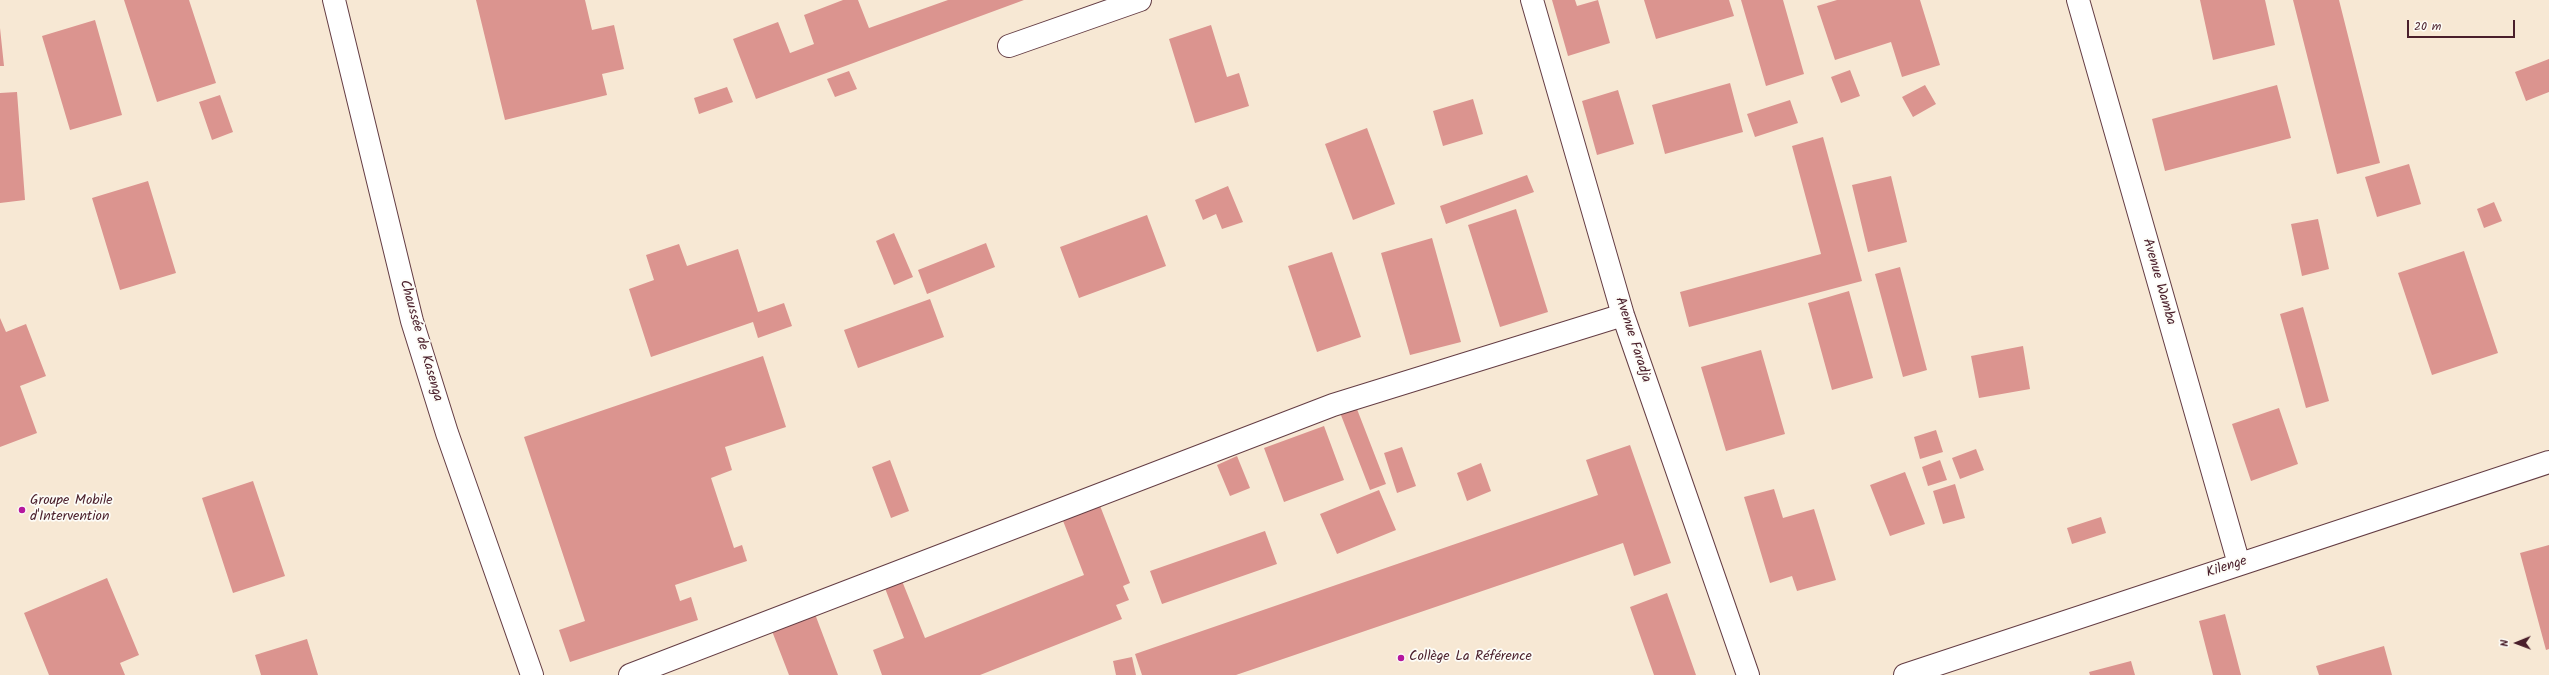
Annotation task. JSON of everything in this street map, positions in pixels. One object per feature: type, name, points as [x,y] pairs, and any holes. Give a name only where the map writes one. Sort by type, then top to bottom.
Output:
[{"type":"street","name":"Chaussée de Kasenga","points":[[334,0],[412,321],[447,433],[532,675]]},
{"type":"street","points":[[1009,46],[1140,0]]},
{"type":"street","name":"Avenue Faradja","points":[[1532,0],[1623,315],[1748,675]]},
{"type":"street","name":"Avenue Wamba","points":[[2078,0],[2239,564]]},
{"type":"street","points":[[630,675],[1333,405],[1623,315]]},
{"type":"street","name":"Kilenge","points":[[1905,675],[2549,462]]},
{"type":"building","points":[[124,0],[189,0],[216,83],[157,102]]},
{"type":"building","points":[[476,0],[585,0],[592,30],[614,25],[624,69],[602,74],[607,95],[505,120]]},
{"type":"building","points":[[843,0],[858,0],[869,28],[948,0],[1024,0],[756,99],[733,39],[778,22],[790,53],[814,44],[804,15]]},
{"type":"building","points":[[1552,0],[1575,0],[1577,6],[1598,0],[1610,43],[1568,56]]},
{"type":"building","points":[[1644,0],[1729,0],[1734,16],[1656,39]]},
{"type":"building","points":[[1741,0],[1783,0],[1804,74],[1766,86]]},
{"type":"building","points":[[1837,0],[1920,0],[1940,65],[1902,77],[1891,42],[1835,60],[1817,6]]},
{"type":"building","points":[[2200,0],[2265,0],[2275,45],[2213,60]]},
{"type":"building","points":[[2293,0],[2339,0],[2380,163],[2337,174]]},
{"type":"building","points":[[95,20],[122,115],[70,130],[42,36]]},
{"type":"building","points":[[1211,25],[1227,77],[1239,73],[1249,106],[1195,123],[1169,39]]},
{"type":"building","points":[[0,28],[4,66],[0,66]]},
{"type":"building","points":[[2549,59],[2549,92],[2526,101],[2515,72]]},
{"type":"building","points":[[1850,70],[1860,96],[1841,103],[1831,77]]},
{"type":"building","points":[[849,71],[857,89],[835,97],[827,79]]},
{"type":"building","points":[[1730,83],[1743,132],[1665,154],[1652,105]]},
{"type":"building","points":[[1925,85],[1936,104],[1913,117],[1902,97]]},
{"type":"building","points":[[2277,85],[2291,138],[2165,171],[2152,119]]},
{"type":"building","points":[[727,87],[733,102],[699,114],[694,98]]},
{"type":"building","points":[[1618,90],[1634,144],[1597,155],[1582,101]]},
{"type":"building","points":[[17,92],[25,200],[0,203],[0,93]]},
{"type":"building","points":[[220,95],[233,132],[212,140],[199,102]]},
{"type":"building","points":[[1473,99],[1483,134],[1443,146],[1433,111]]},
{"type":"building","points":[[1790,100],[1798,123],[1755,137],[1747,114]]},
{"type":"building","points":[[1367,128],[1395,204],[1353,220],[1325,144]]},
{"type":"building","points":[[1823,137],[1862,281],[1689,327],[1680,292],[1821,254],[1792,146]]},
{"type":"building","points":[[2409,164],[2421,204],[2377,217],[2365,177]]},
{"type":"building","points":[[1527,175],[1534,192],[1446,224],[1440,206]]},
{"type":"building","points":[[1891,176],[1907,242],[1868,252],[1852,185]]},
{"type":"building","points":[[148,181],[176,273],[120,290],[92,198]]},
{"type":"building","points":[[1228,186],[1243,222],[1222,229],[1216,214],[1203,220],[1195,200]]},
{"type":"building","points":[[2494,202],[2502,221],[2484,228],[2477,209]]},
{"type":"building","points":[[1516,209],[1548,312],[1500,327],[1468,225]]},
{"type":"building","points":[[1147,215],[1166,266],[1079,298],[1060,247]]},
{"type":"building","points":[[2318,219],[2329,269],[2302,276],[2291,224]]},
{"type":"building","points":[[894,233],[913,277],[894,285],[876,241]]},
{"type":"building","points":[[1432,238],[1461,342],[1410,355],[1381,253]]},
{"type":"building","points":[[986,243],[995,267],[927,294],[918,270]]},
{"type":"building","points":[[679,244],[687,266],[738,249],[758,312],[784,303],[792,326],[758,338],[753,322],[651,357],[629,289],[654,280],[646,255]]},
{"type":"building","points":[[2464,251],[2498,353],[2432,375],[2398,273]]},
{"type":"building","points":[[1332,252],[1361,337],[1317,352],[1288,266]]},
{"type":"building","points":[[1900,267],[1927,370],[1903,377],[1875,274]]},
{"type":"building","points":[[1849,291],[1873,378],[1832,390],[1808,303]]},
{"type":"building","points":[[930,299],[944,337],[858,368],[844,330]]},
{"type":"building","points":[[2303,307],[2329,401],[2306,408],[2280,314]]},
{"type":"building","points":[[0,318],[6,332],[26,324],[46,376],[20,386],[37,433],[0,447]]},
{"type":"building","points":[[2023,346],[2030,389],[1979,398],[1971,356]]},
{"type":"building","points":[[1761,350],[1785,434],[1726,451],[1701,367]]},
{"type":"building","points":[[763,356],[786,427],[725,447],[732,470],[711,478],[734,548],[742,545],[747,561],[675,585],[680,601],[691,597],[698,620],[570,662],[559,630],[585,621],[524,437]]},
{"type":"building","points":[[1355,404],[1386,484],[1370,490],[1339,410]]},
{"type":"building","points":[[2279,408],[2298,464],[2251,481],[2232,424]]},
{"type":"building","points":[[1324,426],[1344,480],[1284,502],[1264,448]]},
{"type":"building","points":[[1936,430],[1943,452],[1920,459],[1914,437]]},
{"type":"building","points":[[1630,445],[1671,563],[1634,576],[1623,543],[1236,675],[1142,675],[1135,654],[1598,495],[1586,460]]},
{"type":"building","points":[[1402,447],[1416,486],[1397,493],[1384,453]]},
{"type":"building","points":[[1976,449],[1984,470],[1960,479],[1952,458]]},
{"type":"building","points":[[1237,456],[1250,488],[1230,496],[1217,465]]},
{"type":"building","points":[[890,460],[909,511],[891,518],[872,467]]},
{"type":"building","points":[[1940,460],[1947,480],[1928,486],[1922,467]]},
{"type":"building","points":[[1481,463],[1491,491],[1467,501],[1457,473]]},
{"type":"building","points":[[1905,472],[1925,524],[1890,536],[1870,485]]},
{"type":"building","points":[[253,481],[285,576],[233,593],[202,498]]},
{"type":"building","points":[[1955,484],[1965,518],[1943,524],[1933,491]]},
{"type":"building","points":[[1774,489],[1783,518],[1814,509],[1836,580],[1797,591],[1792,576],[1770,583],[1744,497]]},
{"type":"building","points":[[1379,490],[1396,530],[1337,554],[1320,514]]},
{"type":"building","points":[[1097,498],[1130,583],[1123,586],[1129,600],[1116,605],[1122,619],[980,675],[882,675],[873,650],[904,638],[883,583],[900,576],[925,638],[1084,575],[1060,513]]},
{"type":"building","points":[[2101,517],[2106,533],[2072,544],[2067,528]]},
{"type":"building","points":[[1265,531],[1277,564],[1162,604],[1150,571]]},
{"type":"building","points":[[2549,545],[2549,649],[2546,650],[2520,553]]},
{"type":"building","points":[[107,578],[139,655],[120,663],[125,675],[49,675],[24,613]]},
{"type":"building","points":[[1667,593],[1696,675],[1654,675],[1630,607]]},
{"type":"building","points":[[815,614],[838,675],[789,675],[772,631]]},
{"type":"building","points":[[2225,614],[2241,675],[2213,675],[2199,621]]},
{"type":"building","points":[[307,639],[318,675],[261,675],[255,655]]},
{"type":"building","points":[[2384,646],[2392,675],[2319,675],[2316,666]]},
{"type":"building","points":[[1132,657],[1136,675],[1116,675],[1113,661]]},
{"type":"building","points":[[2131,661],[2135,675],[2090,675],[2089,672]]},
{"type":"place","name":"Groupe Mobile d'Intervention","points":[[22,510]]},
{"type":"place","name":"Collège La Référence","points":[[1401,658]]}]
